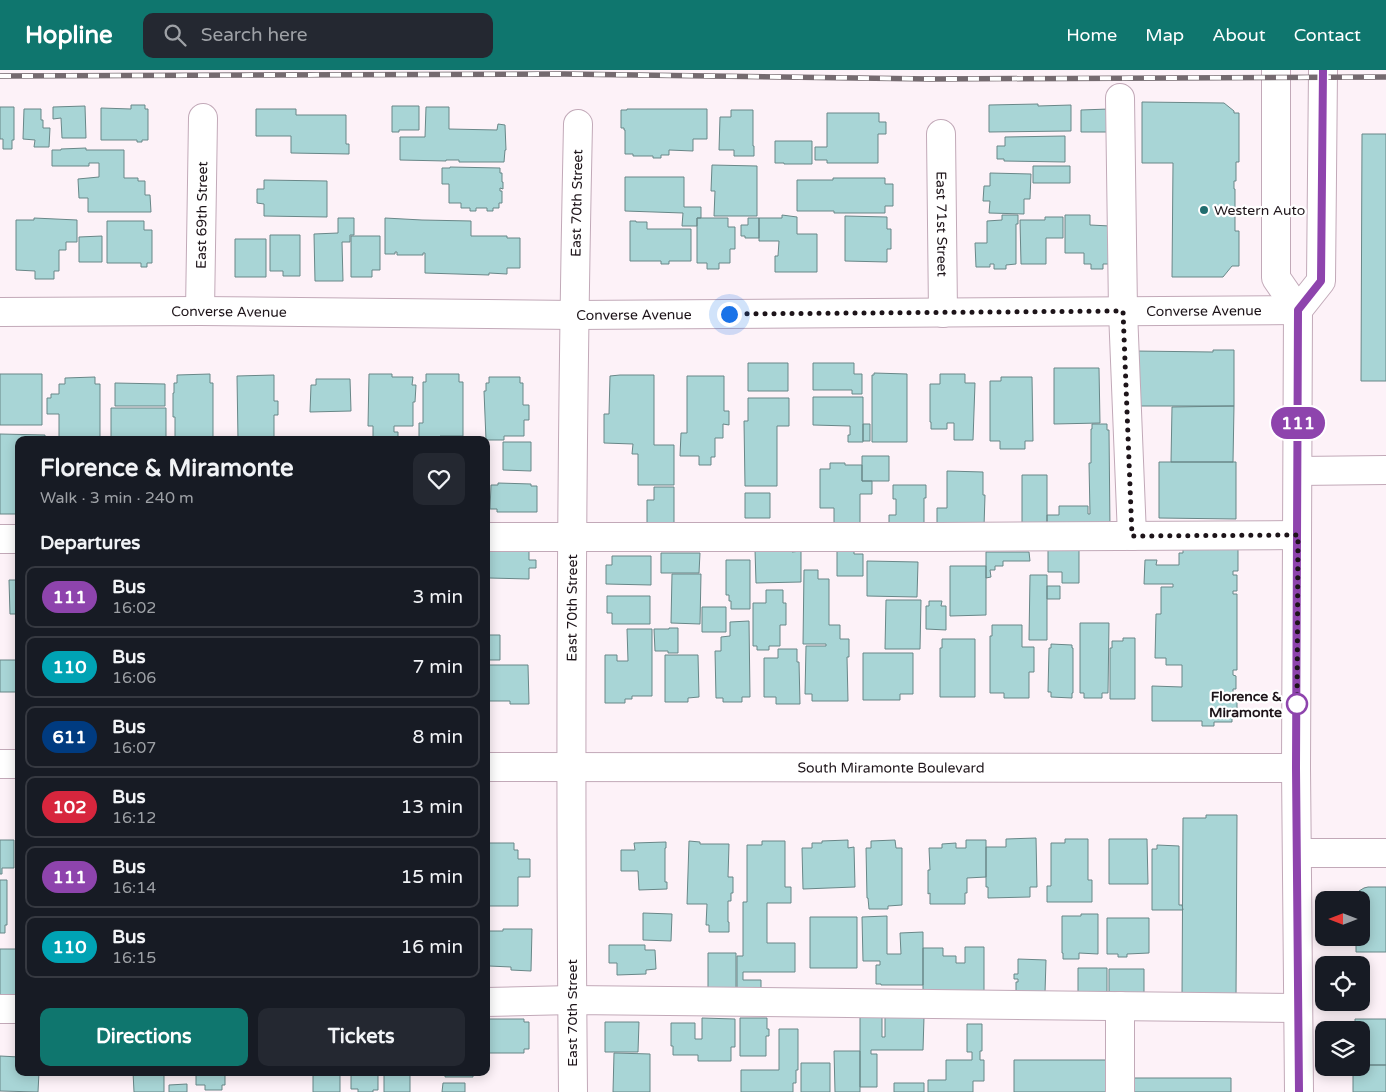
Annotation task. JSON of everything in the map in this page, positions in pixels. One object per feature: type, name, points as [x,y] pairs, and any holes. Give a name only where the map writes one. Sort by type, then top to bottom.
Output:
[{"type":"street","points":[[1276,70],[1276,278],[1298,310],[1296,768],[1299,1092]]},
{"type":"street","points":[[1298,310],[1321,281],[1323,70]]},
{"type":"street","points":[[1120,98],[1123,311],[1132,536]]},
{"type":"street","name":"East 69th Street","points":[[200,311],[203,118]]},
{"type":"street","name":"East 70th Street","points":[[573,1092],[572,536],[578,124]]},
{"type":"street","name":"East 71st Street","points":[[941,134],[943,313]]},
{"type":"street","name":"Converse Avenue","points":[[0,312],[200,311],[574,315],[1298,310]]},
{"type":"street","points":[[1298,471],[1386,470]]},
{"type":"street","points":[[490,537],[940,538],[1298,535]]},
{"type":"street","points":[[0,539],[15,539]]},
{"type":"street","points":[[0,764],[15,764]]},
{"type":"street","name":"South Miramonte Boulevard","points":[[490,767],[1296,768]]},
{"type":"street","points":[[1297,853],[1386,853]]},
{"type":"street","points":[[490,1002],[572,1000],[1298,1008]]},
{"type":"street","points":[[1120,1006],[1120,1092]]},
{"type":"street","points":[[0,1009],[15,1009]]},
{"type":"building","name":"Western Auto","points":[[1142,102],[1224,103],[1234,113],[1239,113],[1239,162],[1236,162],[1234,189],[1235,231],[1239,231],[1239,266],[1232,266],[1223,277],[1172,277],[1173,163],[1142,163]]},
{"type":"building","points":[[1038,104],[1038,106],[1071,105],[1071,131],[989,132],[989,105]]},
{"type":"building","points":[[131,105],[145,105],[145,109],[148,109],[148,140],[137,142],[137,140],[101,140],[101,108],[131,109]]},
{"type":"building","points":[[85,106],[86,138],[62,138],[61,118],[53,119],[53,107]]},
{"type":"building","points":[[392,106],[419,106],[419,130],[392,132]]},
{"type":"building","points":[[0,107],[14,107],[14,140],[12,140],[12,149],[3,149],[3,139],[0,139]]},
{"type":"building","points":[[426,107],[449,107],[449,129],[497,130],[498,124],[505,125],[506,150],[504,162],[400,160],[400,137],[425,137]]},
{"type":"building","points":[[24,109],[41,109],[43,128],[50,128],[49,147],[34,147],[35,140],[23,139]]},
{"type":"building","points":[[256,109],[296,109],[296,115],[346,115],[346,144],[349,144],[349,154],[291,153],[291,136],[256,136]]},
{"type":"building","points":[[707,109],[707,139],[693,139],[693,151],[669,150],[669,155],[661,155],[661,158],[625,154],[625,130],[621,128],[621,110]]},
{"type":"building","points":[[1109,109],[1109,132],[1081,132],[1081,110]]},
{"type":"building","points":[[731,110],[753,110],[754,156],[734,156],[734,150],[719,150],[720,117],[731,117]]},
{"type":"building","points":[[827,113],[879,113],[879,122],[886,122],[886,134],[878,134],[878,163],[827,163],[827,160],[815,160],[815,147],[827,147]]},
{"type":"building","points":[[1362,134],[1386,134],[1386,381],[1361,381]]},
{"type":"building","points":[[1065,136],[1065,162],[1004,161],[1004,159],[997,159],[997,146],[1005,146],[1005,137]]},
{"type":"building","points":[[775,141],[812,141],[812,164],[775,163]]},
{"type":"building","points":[[86,148],[86,150],[124,150],[124,178],[138,178],[138,181],[145,181],[145,195],[150,195],[151,212],[88,212],[88,198],[79,198],[78,179],[99,177],[99,163],[89,163],[89,166],[52,166],[52,150]]},
{"type":"building","points":[[712,165],[757,166],[757,216],[714,216],[715,191],[711,191]]},
{"type":"building","points":[[1033,166],[1070,166],[1070,183],[1033,183]]},
{"type":"building","points":[[442,168],[500,168],[503,189],[500,188],[500,191],[502,191],[502,203],[499,203],[499,208],[487,211],[487,208],[476,208],[476,211],[470,211],[470,208],[461,208],[461,203],[449,203],[449,184],[442,184]]},
{"type":"building","points":[[990,173],[1031,174],[1030,199],[1024,199],[1024,214],[989,213],[990,201],[983,201],[984,186],[990,186]]},
{"type":"building","points":[[625,177],[684,177],[684,207],[701,207],[701,218],[697,218],[697,226],[682,226],[683,213],[625,211]]},
{"type":"building","points":[[833,178],[885,178],[885,184],[893,184],[893,206],[885,206],[885,213],[797,211],[797,180],[833,180]]},
{"type":"building","points":[[264,180],[327,181],[327,217],[264,216],[264,204],[257,203],[257,189],[264,189]]},
{"type":"building","points":[[782,215],[797,217],[797,234],[817,234],[817,272],[775,272],[775,256],[778,256],[779,241],[759,241],[759,218],[782,218]]},
{"type":"building","points":[[1002,215],[1018,215],[1018,224],[1016,224],[1016,264],[1006,265],[1006,269],[994,269],[994,264],[990,264],[990,267],[976,267],[975,243],[987,243],[987,221],[1002,220]]},
{"type":"building","points":[[1065,215],[1090,215],[1090,225],[1110,226],[1110,264],[1103,264],[1103,269],[1091,269],[1091,264],[1084,264],[1084,253],[1065,253]]},
{"type":"building","points":[[845,216],[887,217],[887,229],[891,229],[891,249],[887,249],[887,262],[845,261]]},
{"type":"building","points":[[1045,217],[1063,217],[1063,238],[1046,238],[1046,264],[1021,264],[1020,220],[1045,220]]},
{"type":"building","points":[[34,218],[77,220],[77,242],[66,242],[66,250],[59,250],[59,271],[54,271],[54,279],[35,279],[35,271],[16,270],[16,220],[34,220]]},
{"type":"building","points":[[338,218],[354,218],[354,235],[350,235],[350,242],[342,242],[343,281],[315,281],[314,234],[338,233]]},
{"type":"building","points":[[385,218],[471,221],[471,236],[520,238],[520,268],[507,268],[507,274],[489,273],[489,275],[425,273],[425,253],[423,255],[397,255],[397,252],[395,254],[385,254]]},
{"type":"building","points":[[697,218],[728,218],[728,227],[735,227],[735,249],[730,249],[730,263],[719,263],[719,269],[707,269],[707,263],[697,263]]},
{"type":"building","points":[[748,218],[759,218],[759,238],[745,238],[745,236],[741,236],[741,225],[748,225]]},
{"type":"building","points":[[107,221],[144,221],[144,230],[152,230],[152,263],[147,263],[147,267],[141,267],[141,263],[107,263]]},
{"type":"building","points":[[630,221],[647,222],[647,229],[691,229],[691,261],[669,261],[669,264],[661,264],[661,261],[630,261]]},
{"type":"building","points":[[270,235],[300,235],[300,276],[283,276],[283,271],[270,271]]},
{"type":"building","points":[[102,236],[102,262],[79,262],[79,237]]},
{"type":"building","points":[[351,236],[380,236],[380,270],[372,270],[372,277],[351,277]]},
{"type":"building","points":[[235,239],[266,239],[266,277],[235,277]]},
{"type":"building","points":[[1213,350],[1234,350],[1234,406],[1134,406],[1135,351],[1213,352]]},
{"type":"building","points":[[748,363],[788,363],[788,391],[748,391]]},
{"type":"building","points":[[813,363],[854,363],[854,374],[862,374],[862,394],[852,394],[852,390],[813,390]]},
{"type":"building","points":[[1054,368],[1099,368],[1100,423],[1054,424]]},
{"type":"building","points":[[874,373],[907,374],[907,442],[872,442],[872,375]]},
{"type":"building","points":[[0,374],[42,374],[42,425],[0,425]]},
{"type":"building","points":[[210,374],[210,383],[213,383],[213,436],[175,436],[173,393],[174,383],[177,383],[177,375]]},
{"type":"building","points":[[369,374],[392,374],[392,377],[413,377],[412,385],[416,385],[415,402],[413,402],[413,426],[394,426],[394,432],[398,432],[398,436],[373,436],[373,426],[368,426]]},
{"type":"building","points":[[426,374],[459,374],[459,382],[463,382],[463,436],[419,436],[419,423],[423,423],[423,382],[426,382]]},
{"type":"building","points":[[940,374],[965,374],[965,383],[975,383],[973,440],[954,440],[954,423],[947,423],[947,429],[931,429],[930,384],[940,384]]},
{"type":"building","points":[[274,375],[274,401],[278,401],[278,415],[274,415],[274,436],[238,436],[237,376]]},
{"type":"building","points":[[654,375],[654,445],[674,445],[674,485],[638,485],[638,454],[632,454],[633,444],[604,443],[604,414],[609,414],[610,376]]},
{"type":"building","points":[[687,376],[724,376],[724,411],[729,411],[729,425],[723,424],[723,438],[715,438],[715,457],[711,457],[711,465],[699,465],[699,456],[680,456],[681,433],[687,433]]},
{"type":"building","points":[[95,377],[95,384],[100,384],[100,436],[59,436],[59,414],[47,414],[47,398],[51,398],[51,394],[59,394],[59,384],[65,384],[65,378]]},
{"type":"building","points":[[489,377],[520,377],[520,383],[523,383],[523,405],[529,405],[529,420],[524,420],[524,436],[504,436],[504,440],[490,440],[490,436],[486,436],[484,391],[486,391],[486,383],[489,383]]},
{"type":"building","points":[[1001,377],[1032,377],[1033,441],[1025,441],[1025,449],[1000,449],[1000,441],[990,441],[990,381],[1001,381]]},
{"type":"building","points":[[316,379],[350,379],[351,411],[310,412],[311,385],[316,385]]},
{"type":"building","points":[[115,383],[165,384],[165,406],[115,406]]},
{"type":"building","points":[[813,397],[863,397],[863,442],[848,442],[850,426],[813,425]]},
{"type":"building","points":[[748,398],[789,398],[789,426],[777,426],[777,486],[745,486],[744,421],[748,421]]},
{"type":"building","points":[[1234,406],[1233,462],[1171,462],[1172,407]]},
{"type":"building","points":[[111,408],[166,408],[166,436],[111,436]]},
{"type":"building","points":[[863,424],[870,424],[870,441],[863,441]]},
{"type":"building","points":[[1092,424],[1107,424],[1107,430],[1109,430],[1110,529],[1047,524],[1047,515],[1059,515],[1059,506],[1088,506],[1088,514],[1090,514],[1089,463],[1091,463]]},
{"type":"building","points":[[0,434],[45,435],[15,436],[15,514],[0,514]]},
{"type":"building","points":[[503,442],[531,442],[531,471],[503,470]]},
{"type":"building","points":[[862,456],[889,456],[889,481],[862,481]]},
{"type":"building","points":[[1159,462],[1236,462],[1236,519],[1159,518]]},
{"type":"building","points":[[830,463],[862,465],[862,481],[872,481],[872,494],[860,494],[860,525],[834,525],[834,508],[820,508],[820,469],[830,469]]},
{"type":"building","points":[[947,471],[983,472],[983,495],[985,495],[984,527],[937,526],[937,508],[947,508]]},
{"type":"building","points":[[1022,475],[1047,475],[1047,524],[1022,524]]},
{"type":"building","points":[[498,483],[531,484],[531,486],[537,486],[537,512],[497,512],[497,509],[490,509],[491,485],[498,485]]},
{"type":"building","points":[[893,485],[926,485],[924,528],[889,528],[889,515],[896,515],[896,499],[893,499]]},
{"type":"building","points":[[654,487],[674,487],[674,528],[647,528],[647,500],[654,500]]},
{"type":"building","points":[[745,493],[770,493],[770,518],[745,518]]},
{"type":"building","points":[[1183,542],[1238,547],[1238,571],[1233,571],[1233,575],[1237,575],[1237,591],[1233,591],[1233,594],[1237,594],[1237,670],[1233,670],[1233,675],[1236,676],[1236,689],[1233,689],[1233,695],[1237,695],[1237,718],[1232,717],[1232,722],[1214,722],[1214,726],[1202,726],[1202,721],[1152,721],[1152,686],[1182,687],[1182,665],[1166,665],[1166,658],[1155,658],[1156,614],[1161,614],[1161,587],[1173,587],[1173,584],[1144,584],[1145,560],[1157,560],[1156,565],[1179,565],[1179,553],[1183,553]]},
{"type":"building","points":[[490,549],[529,550],[529,560],[536,560],[536,568],[529,568],[529,579],[490,578]]},
{"type":"building","points":[[1048,549],[1079,549],[1079,583],[1062,583],[1062,572],[1048,572]]},
{"type":"building","points":[[755,550],[801,551],[801,582],[756,583]]},
{"type":"building","points":[[837,550],[854,550],[854,554],[863,554],[863,576],[837,576]]},
{"type":"building","points":[[986,552],[1029,552],[1030,561],[1003,561],[1003,566],[995,566],[995,570],[990,570],[991,577],[986,578]]},
{"type":"building","points":[[661,553],[700,553],[699,573],[661,573]]},
{"type":"building","points":[[612,556],[651,556],[651,585],[606,584],[606,565],[612,565]]},
{"type":"building","points":[[726,560],[750,560],[750,609],[731,609],[729,595],[726,595]]},
{"type":"building","points":[[867,561],[918,562],[917,597],[867,596]]},
{"type":"building","points":[[950,566],[986,566],[986,615],[950,616]]},
{"type":"building","points":[[804,570],[818,570],[818,579],[829,579],[829,625],[840,625],[840,639],[849,639],[849,657],[847,657],[848,701],[812,701],[812,694],[805,694],[806,646],[826,646],[826,644],[803,644]]},
{"type":"building","points":[[672,574],[701,574],[700,624],[671,623]]},
{"type":"building","points":[[1030,575],[1047,575],[1047,640],[1029,640]]},
{"type":"building","points":[[9,580],[15,580],[15,614],[10,614]]},
{"type":"building","points":[[1047,586],[1060,586],[1060,599],[1047,599]]},
{"type":"building","points":[[766,590],[783,590],[783,603],[786,603],[786,625],[780,625],[780,646],[769,646],[769,650],[757,650],[757,646],[753,646],[753,603],[766,603]]},
{"type":"building","points":[[607,596],[650,596],[650,624],[612,624],[612,613],[607,613]]},
{"type":"building","points":[[886,600],[921,600],[920,649],[885,649]]},
{"type":"building","points":[[929,601],[942,601],[941,606],[946,606],[946,630],[926,629],[926,606],[929,606]]},
{"type":"building","points":[[702,607],[726,607],[726,632],[702,632]]},
{"type":"building","points":[[749,621],[750,697],[742,697],[742,702],[723,702],[723,698],[716,698],[715,651],[721,651],[721,637],[730,636],[730,622]]},
{"type":"building","points":[[1080,623],[1109,623],[1108,693],[1102,693],[1102,698],[1084,698],[1084,693],[1080,693]]},
{"type":"building","points":[[992,625],[1022,625],[1022,647],[1034,647],[1034,672],[1029,672],[1029,698],[1004,698],[1004,693],[990,693],[990,636],[992,636]]},
{"type":"building","points":[[678,628],[678,653],[655,651],[654,629]]},
{"type":"building","points":[[627,629],[652,629],[652,696],[632,696],[632,699],[625,699],[625,703],[605,703],[605,655],[617,655],[617,661],[628,661]]},
{"type":"building","points":[[490,635],[500,635],[500,660],[490,660]]},
{"type":"building","points":[[1123,638],[1135,638],[1135,699],[1110,699],[1110,648],[1112,648],[1112,641],[1123,641]]},
{"type":"building","points":[[942,639],[975,639],[975,697],[940,697],[940,648],[942,648]]},
{"type":"building","points":[[1051,644],[1072,645],[1072,698],[1051,697],[1051,692],[1048,692],[1049,648],[1051,648]]},
{"type":"building","points":[[778,649],[797,649],[800,704],[776,704],[776,697],[764,697],[764,658],[778,658]]},
{"type":"building","points":[[863,653],[913,653],[913,694],[900,694],[900,700],[863,700]]},
{"type":"building","points":[[665,655],[698,655],[699,697],[688,698],[688,702],[665,702]]},
{"type":"building","points":[[0,660],[15,660],[15,692],[0,692]]},
{"type":"building","points":[[490,665],[528,665],[529,704],[510,704],[510,701],[490,701]]},
{"type":"building","points":[[1206,815],[1237,815],[1236,998],[1182,997],[1183,818],[1206,818]]},
{"type":"building","points":[[1036,838],[1037,887],[1030,887],[1030,897],[988,898],[988,887],[986,887],[986,847],[1006,847],[1006,839]]},
{"type":"building","points":[[1065,839],[1088,839],[1088,880],[1092,880],[1092,902],[1047,902],[1047,886],[1051,886],[1051,843],[1065,843]]},
{"type":"building","points":[[1109,839],[1147,839],[1148,884],[1109,884]]},
{"type":"building","points":[[0,840],[14,840],[14,868],[2,868],[2,874],[0,874]]},
{"type":"building","points":[[848,840],[848,848],[854,847],[855,887],[803,889],[802,848],[812,848],[812,843],[822,843],[822,841]]},
{"type":"building","points":[[895,840],[896,848],[902,848],[902,905],[888,906],[888,909],[869,909],[866,848],[871,848],[871,841]]},
{"type":"building","points":[[966,840],[986,840],[986,877],[967,878],[965,904],[930,904],[930,893],[928,894],[929,848],[942,848],[942,844],[956,843],[956,848],[966,848]]},
{"type":"building","points":[[689,841],[700,842],[700,844],[729,844],[728,877],[733,877],[733,893],[731,893],[731,901],[728,901],[729,932],[709,932],[709,925],[706,925],[707,904],[687,904]]},
{"type":"building","points":[[762,841],[785,841],[785,887],[791,887],[791,903],[767,903],[767,943],[795,943],[795,972],[743,972],[743,980],[761,980],[761,998],[737,998],[737,956],[743,956],[743,902],[747,902],[747,845],[762,845]]},
{"type":"building","points":[[666,842],[665,882],[667,882],[667,889],[639,890],[638,871],[621,871],[621,850],[635,850],[634,843]]},
{"type":"building","points":[[490,843],[514,843],[514,850],[518,850],[518,859],[530,859],[530,877],[518,877],[518,906],[490,906]]},
{"type":"building","points":[[1157,845],[1179,846],[1179,905],[1182,905],[1183,910],[1152,910],[1152,849],[1157,849]]},
{"type":"building","points":[[0,880],[7,880],[7,925],[5,925],[5,933],[0,933]]},
{"type":"building","points":[[1386,887],[1386,952],[1356,952],[1356,946],[1370,946],[1370,891],[1359,891],[1364,888]]},
{"type":"building","points":[[643,913],[672,914],[671,941],[643,940]]},
{"type":"building","points":[[1081,914],[1098,914],[1098,954],[1079,953],[1079,959],[1063,959],[1062,916],[1081,916]]},
{"type":"building","points":[[887,916],[887,954],[901,954],[900,933],[923,932],[923,985],[876,984],[876,965],[880,965],[880,961],[863,961],[862,917]]},
{"type":"building","points":[[810,917],[857,917],[857,968],[810,968]]},
{"type":"building","points":[[1107,918],[1149,918],[1149,953],[1127,954],[1127,957],[1118,957],[1118,954],[1107,954]]},
{"type":"building","points":[[503,929],[532,929],[531,971],[511,970],[511,967],[490,966],[490,931],[503,931]]},
{"type":"building","points":[[609,945],[645,945],[645,950],[655,950],[656,969],[646,970],[646,974],[617,975],[617,963],[609,963]]},
{"type":"building","points":[[965,947],[984,947],[984,993],[923,997],[923,948],[943,948],[943,956],[956,956],[956,963],[965,963]]},
{"type":"building","points":[[0,949],[15,949],[15,1001],[0,1001]]},
{"type":"building","points":[[708,953],[736,953],[736,991],[708,990]]},
{"type":"building","points":[[1018,959],[1046,960],[1045,993],[1016,993],[1016,982],[1018,982],[1018,979],[1014,979],[1014,974],[1018,974]]},
{"type":"building","points":[[1078,968],[1107,968],[1107,994],[1078,994]]},
{"type":"building","points":[[1109,969],[1144,969],[1144,993],[1109,993]]},
{"type":"building","points":[[860,1017],[882,1017],[882,1037],[885,1037],[885,1017],[924,1017],[923,1050],[871,1050],[871,1054],[877,1054],[877,1087],[860,1087]]},
{"type":"building","points":[[702,1018],[735,1019],[735,1047],[731,1047],[731,1061],[698,1061],[698,1055],[673,1055],[671,1023],[695,1023],[695,1039],[702,1039]]},
{"type":"building","points":[[740,1018],[767,1018],[769,1036],[766,1036],[766,1056],[740,1056]]},
{"type":"building","points":[[490,1019],[524,1019],[524,1022],[529,1022],[529,1049],[524,1049],[524,1053],[490,1053]]},
{"type":"building","points":[[1355,1019],[1386,1019],[1386,1065],[1370,1065],[1370,1021],[1355,1021]]},
{"type":"building","points":[[605,1022],[639,1022],[638,1052],[605,1052]]},
{"type":"building","points":[[967,1024],[982,1024],[980,1060],[984,1060],[984,1081],[973,1081],[973,1092],[928,1092],[928,1080],[946,1080],[946,1060],[972,1060],[972,1052],[967,1052]]},
{"type":"building","points":[[779,1029],[798,1029],[798,1070],[796,1070],[796,1083],[793,1083],[793,1092],[741,1092],[741,1070],[779,1070]]},
{"type":"building","points":[[834,1051],[860,1051],[860,1092],[835,1092]]},
{"type":"building","points":[[614,1053],[650,1054],[650,1092],[613,1092]]},
{"type":"building","points":[[0,1056],[15,1057],[15,1076],[39,1076],[38,1092],[0,1091]]},
{"type":"building","points":[[1014,1060],[1106,1060],[1106,1092],[1014,1092]]},
{"type":"building","points":[[801,1063],[830,1063],[830,1092],[801,1092]]},
{"type":"building","points":[[1370,1065],[1386,1065],[1386,1092],[1353,1092],[1353,1076],[1370,1076]]},
{"type":"building","points":[[133,1076],[164,1076],[164,1092],[134,1092]]},
{"type":"building","points":[[196,1076],[225,1076],[225,1085],[222,1085],[222,1090],[205,1090],[205,1085],[196,1085]]},
{"type":"building","points":[[313,1076],[340,1076],[340,1092],[313,1092]]},
{"type":"building","points":[[351,1076],[378,1076],[378,1090],[358,1092],[358,1089],[351,1089]]},
{"type":"building","points":[[384,1076],[410,1076],[410,1092],[384,1092]]},
{"type":"building","points":[[445,1076],[473,1076],[473,1077]]},
{"type":"building","points":[[1132,1078],[1231,1078],[1231,1092],[1132,1092]]},
{"type":"building","points":[[443,1083],[465,1083],[465,1092],[442,1092]]},
{"type":"building","points":[[894,1083],[924,1083],[924,1092],[894,1092]]},
{"type":"building","points":[[187,1084],[187,1092],[169,1092],[169,1085]]},
{"type":"railway","points":[[0,76],[564,74],[931,79],[1386,77]]},
{"type":"bus line","name":"111","points":[[1299,1092],[1296,768],[1298,310],[1321,281],[1323,70]]},
{"type":"place","name":"Western Auto","points":[[1204,210]]},
{"type":"place","name":"Florence & Miramonte","points":[[1297,704]]},
{"type":"route","points":[[729,314],[1123,311],[1132,536],[1298,535],[1297,712],[1297,704]]}]
